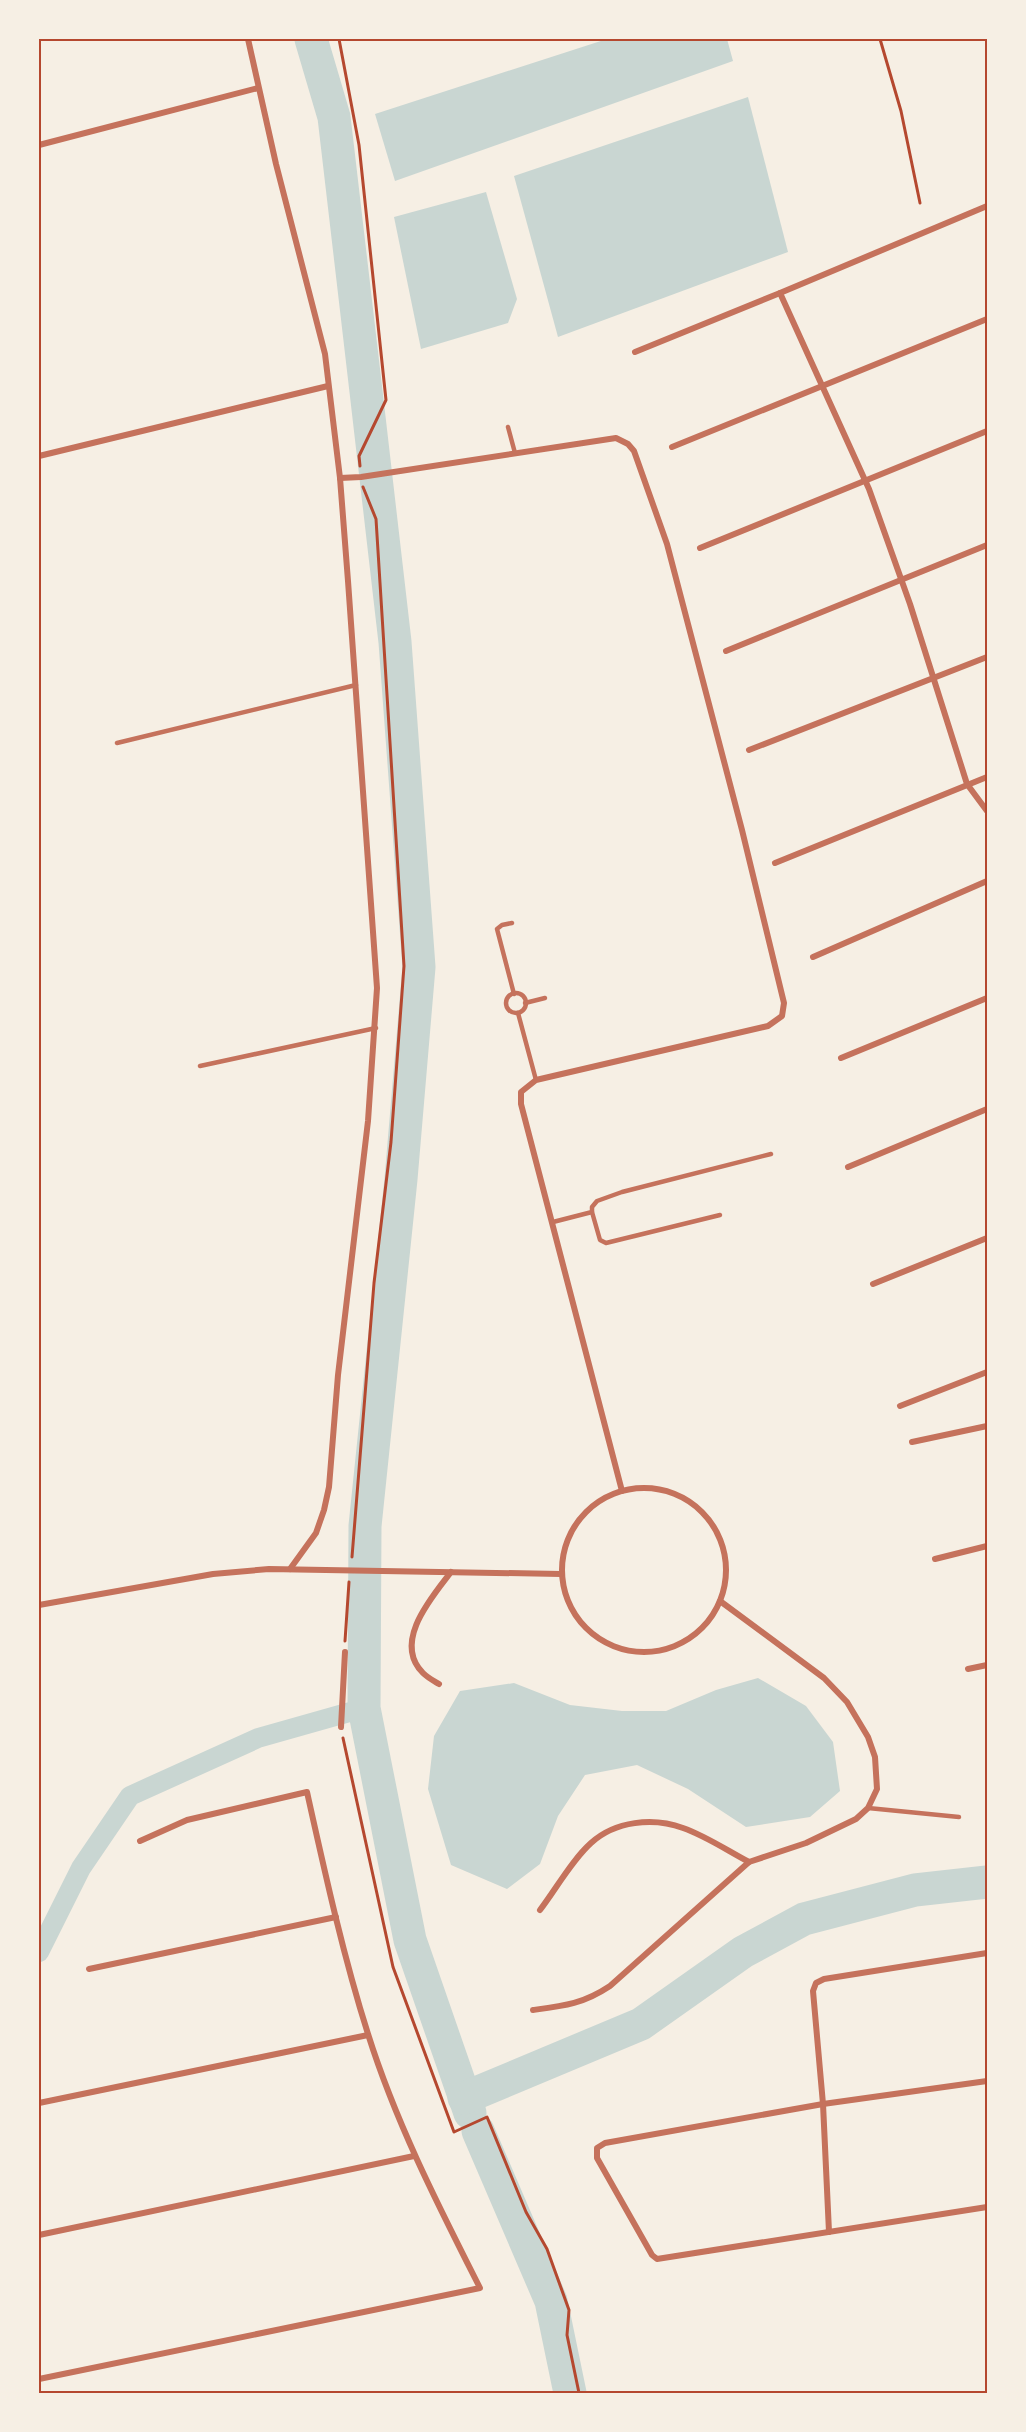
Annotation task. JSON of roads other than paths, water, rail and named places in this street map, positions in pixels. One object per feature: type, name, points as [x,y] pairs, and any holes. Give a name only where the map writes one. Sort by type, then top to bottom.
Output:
[{"type":"street","points":[[248,39],[276,164],[318,326],[328,386],[339,478],[356,685],[377,988],[368,1121],[338,1375],[329,1487],[316,1533],[290,1569]]},
{"type":"street","points":[[39,145],[258,87]]},
{"type":"street","points":[[635,351],[987,206]]},
{"type":"street","points":[[780,293],[865,480],[901,579],[967,784],[987,811]]},
{"type":"street","points":[[672,447],[987,319]]},
{"type":"street","points":[[39,456],[328,386]]},
{"type":"street","points":[[700,548],[987,431]]},
{"type":"street","points":[[339,478],[616,438],[628,444],[634,451],[667,544],[742,830],[784,1003],[782,1016],[768,1026],[536,1080],[521,1092],[521,1104],[622,1491]]},
{"type":"street","points":[[726,651],[987,544]]},
{"type":"street","points":[[749,750],[987,657]]},
{"type":"street","points":[[775,862],[987,777]]},
{"type":"street","points":[[813,957],[987,881]]},
{"type":"street","points":[[841,1058],[987,998]]},
{"type":"street","points":[[848,1167],[987,1109]]},
{"type":"street","points":[[873,1284],[987,1238]]},
{"type":"street","points":[[900,1406],[987,1371]]},
{"type":"street","points":[[912,1442],[987,1426]]},
{"type":"street","points":[[648,1488],[674,1493],[697,1507],[714,1526],[724,1550],[726,1576],[720,1601],[708,1623],[689,1639],[666,1649],[642,1653],[617,1649],[595,1637],[577,1620],[566,1598],[561,1574],[564,1546],[577,1522],[597,1502],[622,1491],[648,1488]]},
{"type":"street","points":[[935,1559],[987,1546]]},
{"type":"street","points":[[39,1605],[213,1574],[290,1569],[561,1574]]},
{"type":"street","points":[[439,1684],[423,1673],[416,1662],[413,1632],[419,1617],[451,1572]]},
{"type":"street","points":[[533,2010],[573,2005],[592,1999],[610,1986],[749,1862],[806,1843],[856,1818],[868,1808],[877,1789],[875,1757],[868,1737],[847,1702],[824,1678],[720,1601]]},
{"type":"street","points":[[341,1727],[345,1652]]},
{"type":"street","points":[[968,1669],[987,1665]]},
{"type":"street","points":[[39,2379],[480,2288],[414,2157],[368,2035],[336,1917],[307,1792],[187,1820],[140,1841]]},
{"type":"street","points":[[540,1910],[589,1844],[619,1826],[640,1822],[683,1828],[749,1862]]},
{"type":"street","points":[[89,1969],[336,1917]]},
{"type":"street","points":[[829,2232],[823,2104],[813,1991],[816,1983],[824,1979],[987,1953]]},
{"type":"street","points":[[39,2103],[368,2035]]},
{"type":"street","points":[[987,2081],[823,2104],[605,2144],[597,2148],[597,2158],[652,2255],[657,2259],[987,2207]]},
{"type":"street","points":[[39,2235],[414,2157]]},
{"type":"lane","points":[[508,427],[515,453]]},
{"type":"lane","points":[[117,742],[356,685]]},
{"type":"lane","points":[[512,923],[502,925],[497,929],[514,994]]},
{"type":"lane","points":[[514,994],[522,996],[525,1004],[523,1010],[518,1013],[509,1011],[507,1007],[508,997],[514,994]]},
{"type":"lane","points":[[525,1004],[544,998]]},
{"type":"lane","points":[[518,1013],[536,1080]]},
{"type":"lane","points":[[200,1066],[376,1028]]},
{"type":"lane","points":[[720,1215],[606,1243],[600,1240],[592,1207],[597,1202],[621,1192],[771,1154]]},
{"type":"lane","points":[[553,1222],[592,1212]]},
{"type":"lane","points":[[868,1808],[959,1817]]},
{"type":"waterway","points":[[311,39],[334,117],[364,374],[395,642],[419,967],[401,1179],[365,1526],[364,1708],[410,1940],[470,2113]]},
{"type":"waterway","points":[[39,1952],[81,1868],[130,1796],[258,1738],[364,1708]]},
{"type":"waterway","points":[[464,2098],[641,2024],[743,1952],[804,1919],[915,1890],[987,1882]]},
{"type":"waterway","points":[[478,2131],[551,2301],[570,2393]]}]
